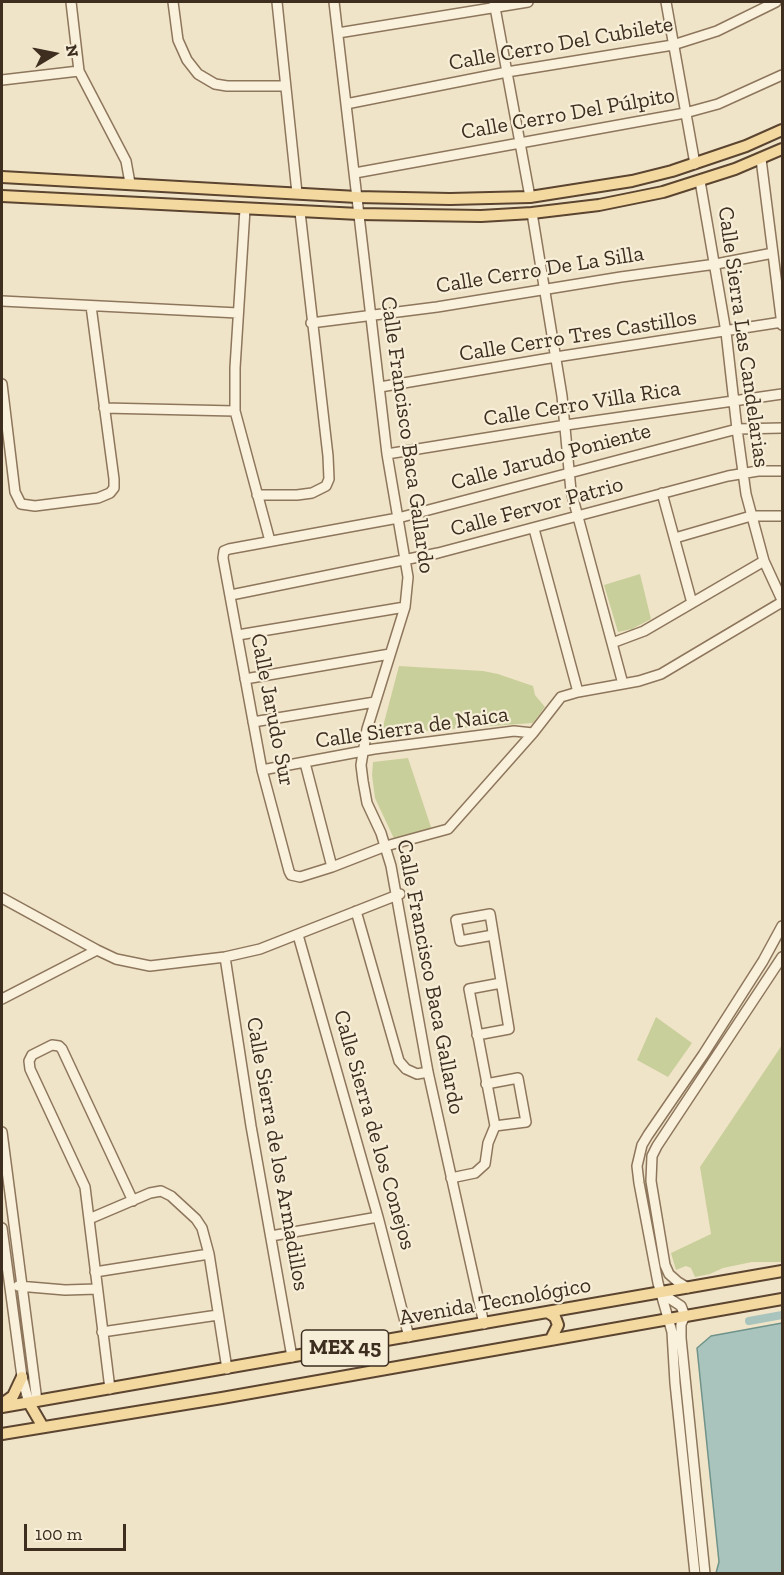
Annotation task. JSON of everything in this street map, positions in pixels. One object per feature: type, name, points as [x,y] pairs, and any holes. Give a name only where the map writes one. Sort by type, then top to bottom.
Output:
[{"type":"main road","points":[[2,177],[357,197],[450,199],[530,197],[632,181],[695,164],[783,130]]},
{"type":"main road","points":[[2,196],[359,214],[481,216],[532,213],[632,199],[700,181],[783,149]]},
{"type":"main road","name":"Avenida Tecnológico","points":[[2,1405],[33,1402],[227,1369],[783,1271]]},
{"type":"main road","name":"Avenida Tecnológico","points":[[2,1434],[783,1299]]},
{"type":"main road","points":[[549,1313],[557,1319],[558,1325],[550,1339]]},
{"type":"main road","points":[[378,1370],[374,1364],[373,1353],[380,1342]]},
{"type":"main road","points":[[2,1405],[13,1396],[22,1377]]},
{"type":"main road","points":[[33,1402],[43,1426]]},
{"type":"street","points":[[71,2],[79,71],[126,161],[130,183]]},
{"type":"street","points":[[173,2],[178,40],[187,60],[198,74],[215,84],[227,86],[285,86]]},
{"type":"street","points":[[277,2],[297,193]]},
{"type":"street","name":"Calle Francisco Baca Gallardo","points":[[334,2],[387,454],[407,561],[408,593],[405,607],[375,702],[363,751],[364,791],[386,846],[399,894],[428,1072],[484,1324]]},
{"type":"street","points":[[338,33],[494,4],[528,2]]},
{"type":"street","points":[[666,2],[695,164]]},
{"type":"street","name":"Calle Cerro Del Cubilete","points":[[346,104],[507,72],[673,45],[717,31],[776,2]]},
{"type":"street","points":[[494,4],[530,197]]},
{"type":"street","points":[[2,80],[79,71]]},
{"type":"street","name":"Calle Cerro Del Púlpito","points":[[355,173],[685,113],[718,104],[783,75]]},
{"type":"street","points":[[761,159],[782,324]]},
{"type":"street","name":"Calle Sierra Las Candelarias","points":[[700,181],[716,264],[743,473],[751,516],[764,561],[783,601]]},
{"type":"street","points":[[245,209],[238,313],[235,411],[270,541]]},
{"type":"street","points":[[257,495],[297,495],[319,491],[326,486],[329,470],[300,212]]},
{"type":"street","points":[[532,213],[566,425],[568,474],[623,684]]},
{"type":"street","name":"Calle Cerro De La Silla","points":[[311,323],[716,264],[773,253]]},
{"type":"street","points":[[2,301],[238,313]]},
{"type":"street","points":[[2,384],[4,417],[15,492],[21,504],[35,506],[106,496],[114,488],[91,306]]},
{"type":"street","name":"Calle Cerro Tres Castillos","points":[[380,387],[556,357],[782,324]]},
{"type":"street","name":"Calle Cerro Villa Rica","points":[[387,454],[566,425],[783,394]]},
{"type":"street","points":[[104,408],[235,411]]},
{"type":"street","name":"Calle Jarudo Poniente","points":[[224,552],[229,549],[398,518],[568,474],[698,437],[737,429],[783,428]]},
{"type":"street","name":"Calle Fervor Patrio","points":[[231,595],[407,561],[743,473],[783,471]]},
{"type":"street","points":[[662,493],[692,603]]},
{"type":"street","points":[[675,538],[751,516],[783,516]]},
{"type":"street","points":[[534,529],[578,692]]},
{"type":"street","name":"Calle Jarudo Sur","points":[[224,552],[223,558],[262,770],[286,866],[291,875],[300,877],[332,867]]},
{"type":"street","points":[[612,643],[644,631],[764,561]]},
{"type":"street","points":[[305,763],[332,867],[386,846],[448,829],[533,733],[561,697],[661,674],[783,601]]},
{"type":"street","points":[[238,635],[405,607]]},
{"type":"street","points":[[245,679],[390,654]]},
{"type":"street","points":[[253,722],[375,702]]},
{"type":"street","name":"Calle Sierra de Naica","points":[[262,770],[363,751],[514,731],[533,733]]},
{"type":"street","points":[[2,898],[116,959],[150,966],[225,957],[260,949],[399,894]]},
{"type":"street","points":[[356,911],[399,1061],[406,1069],[417,1074],[428,1072]]},
{"type":"street","points":[[477,1035],[509,1029],[490,914],[456,920],[460,941],[493,935]]},
{"type":"street","points":[[695,1574],[672,1332],[661,1293],[639,1183],[639,1156],[642,1145],[656,1122],[703,1055],[783,926]]},
{"type":"street","name":"Calle Sierra de los Conejos","points":[[298,935],[378,1217],[409,1337]]},
{"type":"street","points":[[2,999],[97,950]]},
{"type":"street","name":"Calle Sierra de los Armadillos","points":[[225,957],[251,1126],[292,1357]]},
{"type":"street","points":[[688,1288],[669,1274],[665,1265],[651,1181],[652,1156],[783,957]]},
{"type":"street","points":[[451,1175],[475,1173],[482,1169],[495,1126],[469,989],[501,983]]},
{"type":"street","points":[[746,987],[757,995]]},
{"type":"street","points":[[110,1389],[82,1179],[30,1070],[29,1061],[32,1055],[52,1045],[62,1049],[133,1201]]},
{"type":"street","points":[[486,1084],[518,1078],[526,1122],[495,1126]]},
{"type":"street","points":[[2,1132],[22,1286],[33,1402]]},
{"type":"street","points":[[89,1220],[156,1192],[171,1196],[195,1219],[202,1228],[208,1254],[227,1369]]},
{"type":"street","points":[[271,1236],[378,1217]]},
{"type":"street","points":[[2,1228],[22,1377],[33,1402]]},
{"type":"street","points":[[95,1272],[208,1254]]},
{"type":"street","points":[[10,1287],[97,1289]]},
{"type":"street","points":[[661,1293],[681,1306],[685,1316],[681,1324],[681,1338],[705,1574]]},
{"type":"street","points":[[102,1332],[218,1315]]},
{"type":"street","points":[[681,1441],[691,1440]]},
{"type":"green space","points":[[640,574],[651,619],[632,629],[618,632],[604,585]]},
{"type":"green space","points":[[399,666],[498,674],[533,686],[535,695],[545,707],[533,723],[381,734]]},
{"type":"green space","points":[[408,758],[433,833],[396,843],[375,798],[373,762]]},
{"type":"green space","points":[[656,1017],[692,1043],[668,1077],[637,1060]]},
{"type":"green space","points":[[782,1045],[782,1262],[752,1262],[695,1277],[691,1268],[686,1266],[676,1270],[671,1253],[711,1234],[700,1167]]},
{"type":"water","points":[[782,1323],[782,1573],[716,1573],[719,1562],[697,1348],[711,1336]]},
{"type":"waterway","points":[[749,1321],[782,1315]]}]
